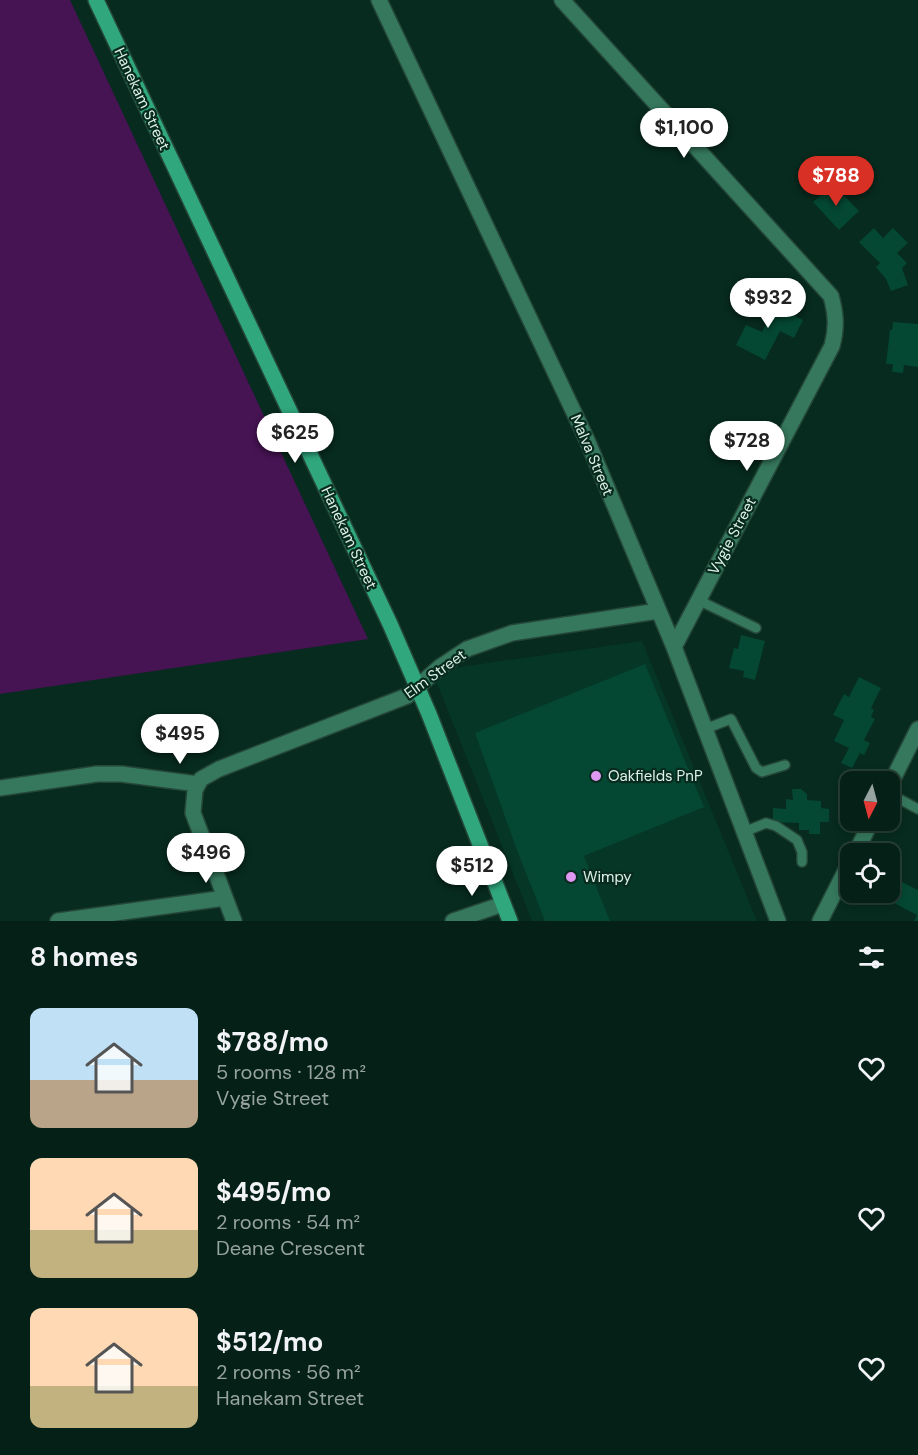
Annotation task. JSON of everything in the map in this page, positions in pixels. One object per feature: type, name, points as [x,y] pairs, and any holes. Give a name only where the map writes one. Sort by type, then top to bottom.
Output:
[{"type":"street","name":"Hanekam Street","points":[[96,0],[390,624],[510,921]]},
{"type":"street","name":"Malva Street","points":[[379,0],[587,440],[674,647],[778,921]]},
{"type":"street","name":"Vygie Street","points":[[562,0],[831,296],[836,316],[836,331],[832,346],[674,647]]},
{"type":"street","name":"Elm Street","points":[[198,784],[201,779],[219,769],[392,703],[417,689],[452,658],[467,649],[512,633],[658,611]]},
{"type":"street","points":[[897,771],[918,729]]},
{"type":"street","points":[[0,788],[98,774],[121,774],[198,784],[193,797],[193,813],[234,921]]},
{"type":"street","points":[[820,921],[840,882]]},
{"type":"street","points":[[58,921],[225,898]]},
{"type":"street","points":[[453,921],[503,904]]},
{"type":"lane","points":[[698,600],[756,628]]},
{"type":"lane","points":[[705,729],[731,718],[756,768],[762,772],[785,765]]},
{"type":"lane","points":[[900,799],[918,808]]},
{"type":"lane","points":[[744,832],[766,823],[776,826],[797,840],[802,852],[802,862]]},
{"type":"shaded area","points":[[0,0],[70,0],[368,639],[0,694]]},
{"type":"shaded area","points":[[642,641],[757,921],[532,921],[432,671]]},
{"type":"building","points":[[833,184],[859,211],[839,230],[813,202]]},
{"type":"building","points":[[874,228],[883,238],[893,228],[908,243],[897,253],[907,263],[902,268],[908,285],[891,291],[886,279],[876,267],[880,263],[859,242]]},
{"type":"building","points":[[760,298],[803,320],[794,338],[780,331],[765,360],[736,345],[746,325],[762,332],[768,320],[752,313]]},
{"type":"building","points":[[893,322],[918,324],[918,367],[904,365],[903,373],[892,372],[893,364],[886,364]]},
{"type":"building","points":[[741,635],[765,641],[755,680],[743,677],[744,671],[729,668],[734,648],[738,649]]},
{"type":"building","points":[[645,664],[704,807],[584,856],[610,921],[545,921],[475,733]]},
{"type":"building","points":[[859,677],[881,688],[871,708],[874,710],[871,717],[875,719],[864,740],[870,743],[864,755],[860,753],[852,768],[841,763],[849,748],[834,741],[844,720],[833,715],[844,694],[849,697]]},
{"type":"building","points":[[792,789],[801,789],[807,794],[807,800],[821,801],[821,808],[829,809],[829,822],[820,822],[820,834],[809,834],[809,830],[799,830],[799,823],[773,822],[773,808],[786,809],[786,799],[793,800]]},
{"type":"building","points":[[900,881],[918,890],[918,921],[914,921],[917,915],[894,903],[900,903]]},
{"type":"place","name":"Oakfields PnP","points":[[596,776]]},
{"type":"place","name":"Wimpy","points":[[571,877]]}]
